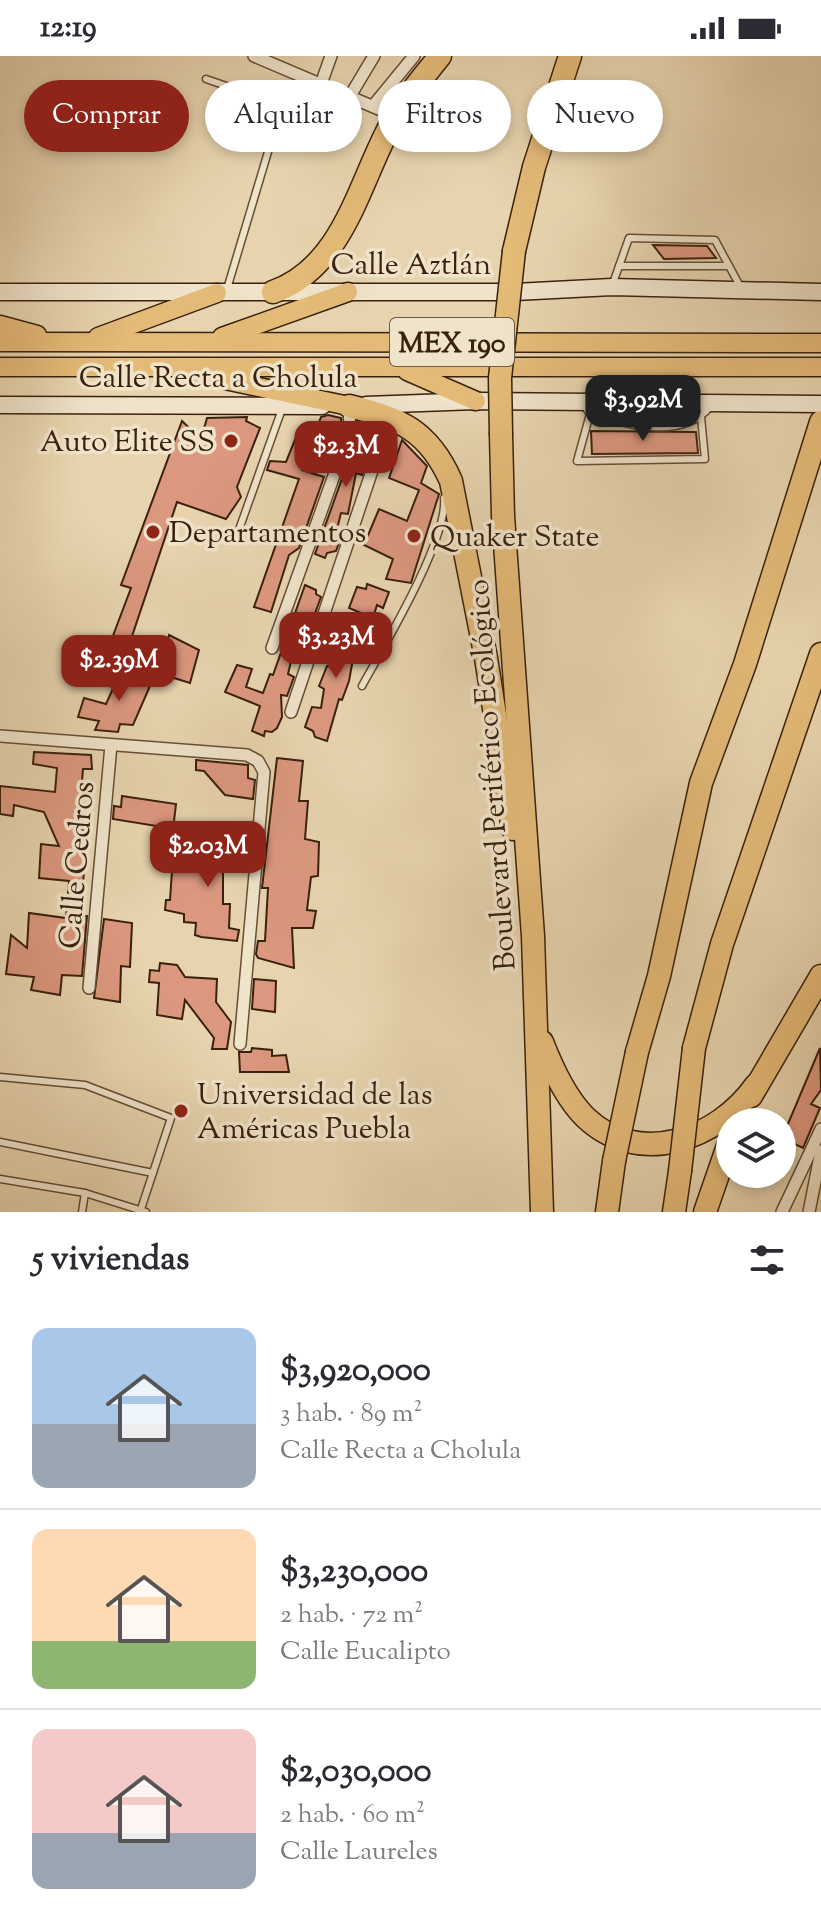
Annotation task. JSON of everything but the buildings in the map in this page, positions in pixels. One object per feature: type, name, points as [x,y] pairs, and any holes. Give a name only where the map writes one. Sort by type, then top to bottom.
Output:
[{"type":"highway","name":"Boulevard Periférico Ecológico","points":[[542,1212],[533,936],[503,516],[500,378],[514,251],[534,167],[570,56]]},
{"type":"highway","points":[[419,80],[433,59]]},
{"type":"highway","points":[[273,292],[303,277],[332,246],[378,151]]},
{"type":"highway","points":[[349,406],[390,416],[416,432],[445,467],[455,495],[533,936]]},
{"type":"highway","points":[[607,1212],[614,1161],[637,1052],[659,976],[701,783],[745,664],[821,422]]},
{"type":"highway","points":[[674,1212],[694,1048],[722,944],[821,654]]},
{"type":"highway","points":[[745,1108],[821,976]]},
{"type":"highway","points":[[537,1026],[550,1061],[575,1104],[597,1126],[624,1139],[652,1144],[693,1137],[729,1117],[756,1085]]},
{"type":"highway","points":[[705,1212],[716,1180]]},
{"type":"main road","name":"Calle Aztlán","points":[[0,292],[515,292],[612,287],[821,292]]},
{"type":"main road","points":[[209,342],[348,292]]},
{"type":"main road","points":[[84,342],[222,293]]},
{"type":"main road","points":[[0,325],[55,342]]},
{"type":"main road","name":"MEX 190","points":[[0,342],[821,343]]},
{"type":"main road","name":"Calle Recta a Cholula","points":[[0,367],[821,367]]},
{"type":"main road","points":[[163,367],[349,406]]},
{"type":"main road","points":[[400,368],[476,401]]},
{"type":"main road","name":"Calle Recta a Cholula","points":[[0,405],[349,406],[476,401],[587,409],[665,404],[707,411],[821,404]]},
{"type":"street","points":[[254,56],[311,80]]},
{"type":"street","points":[[322,80],[331,56]]},
{"type":"street","points":[[360,80],[374,56]]},
{"type":"street","points":[[373,106],[433,59]]},
{"type":"street","points":[[362,101],[378,108]]},
{"type":"street","points":[[272,648],[350,431],[349,406]]},
{"type":"street","points":[[291,712],[390,416]]},
{"type":"street","points":[[0,736],[247,755],[258,761],[264,772],[240,1044]]},
{"type":"street","name":"Calle Cedros","points":[[89,988],[111,745]]},
{"type":"street","points":[[782,1212],[821,1129]]},
{"type":"street","points":[[809,1212],[821,1151]]},
{"type":"lane","points":[[206,79],[282,105],[222,293]]},
{"type":"lane","points":[[612,287],[629,238],[715,240],[743,292]]},
{"type":"lane","points":[[619,266],[729,266]]},
{"type":"lane","points":[[660,426],[665,404]]},
{"type":"lane","points":[[236,538],[283,406]]},
{"type":"lane","points":[[587,409],[636,426],[679,425],[707,411],[705,459],[577,461],[587,409]]},
{"type":"lane","points":[[362,686],[405,608],[442,523],[445,467]]},
{"type":"lane","points":[[0,1077],[85,1085],[171,1118],[144,1211],[85,1193],[0,1179]]},
{"type":"lane","points":[[0,1142],[153,1173]]},
{"type":"lane","points":[[82,1212],[85,1193]]},
{"type":"place","name":"Auto Elite SS","points":[[231,441]]},
{"type":"place","name":"Departamentos","points":[[153,532]]},
{"type":"place","name":"Quaker State","points":[[414,536]]},
{"type":"place","name":"Universidad de las Américas Puebla","points":[[181,1111]]}]
